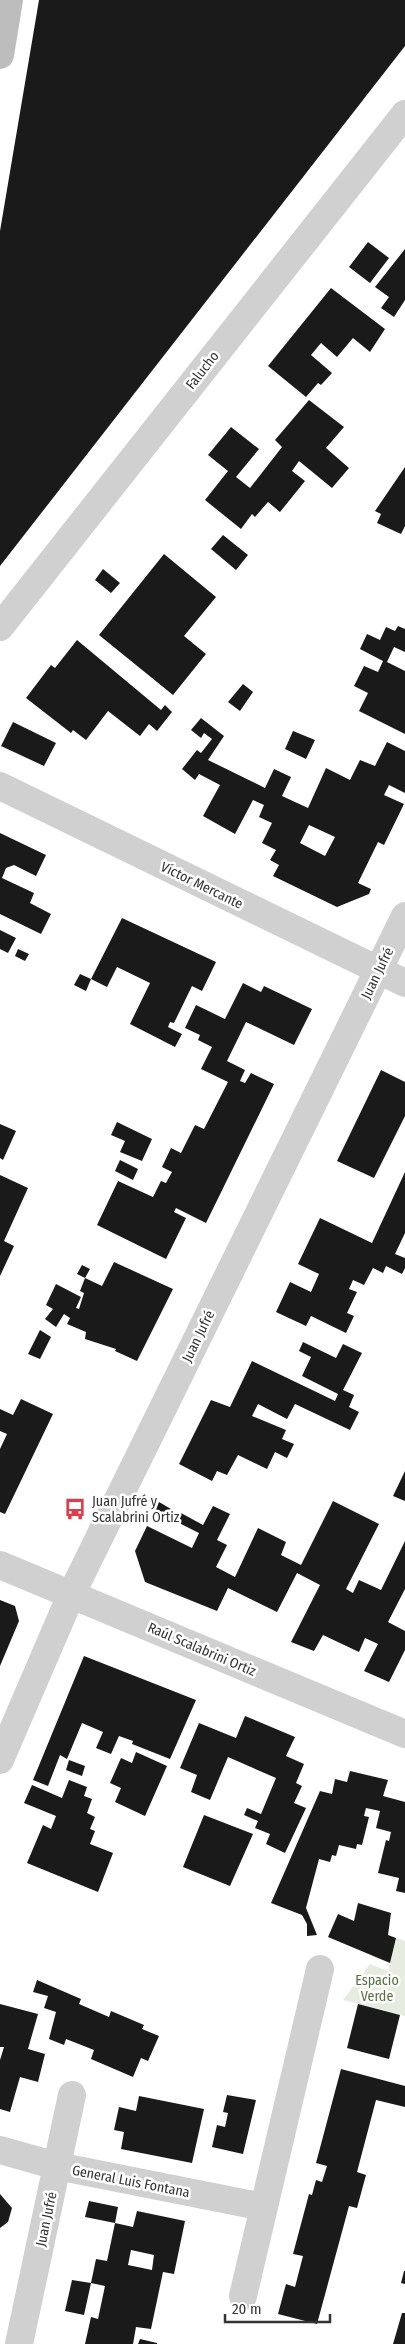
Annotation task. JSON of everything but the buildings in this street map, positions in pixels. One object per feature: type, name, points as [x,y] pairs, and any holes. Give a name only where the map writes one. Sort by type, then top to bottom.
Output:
[{"type":"street","points":[[0,55],[9,0]]},
{"type":"street","name":"Falucho","points":[[0,627],[405,114]]},
{"type":"street","name":"Víctor Mercante","points":[[0,786],[405,983]]},
{"type":"street","name":"Juan Jufré","points":[[0,1760],[71,1594],[405,916]]},
{"type":"street","name":"Raúl Scalabrini Ortiz","points":[[0,1565],[405,1734]]},
{"type":"street","points":[[243,2296],[320,1969]]},
{"type":"street","name":"Juan Jufré","points":[[19,2344],[72,2095]]},
{"type":"street","name":"General Luis Fontana","points":[[0,2150],[57,2166],[264,2207]]},
{"type":"green space","name":"Espacio Verde","points":[[396,1938],[405,1941],[405,2016],[343,2000],[370,1964],[388,1971]]},
{"type":"place","name":"Juan Jufré y Scalabrini Ortiz","points":[[75,1509]]}]
